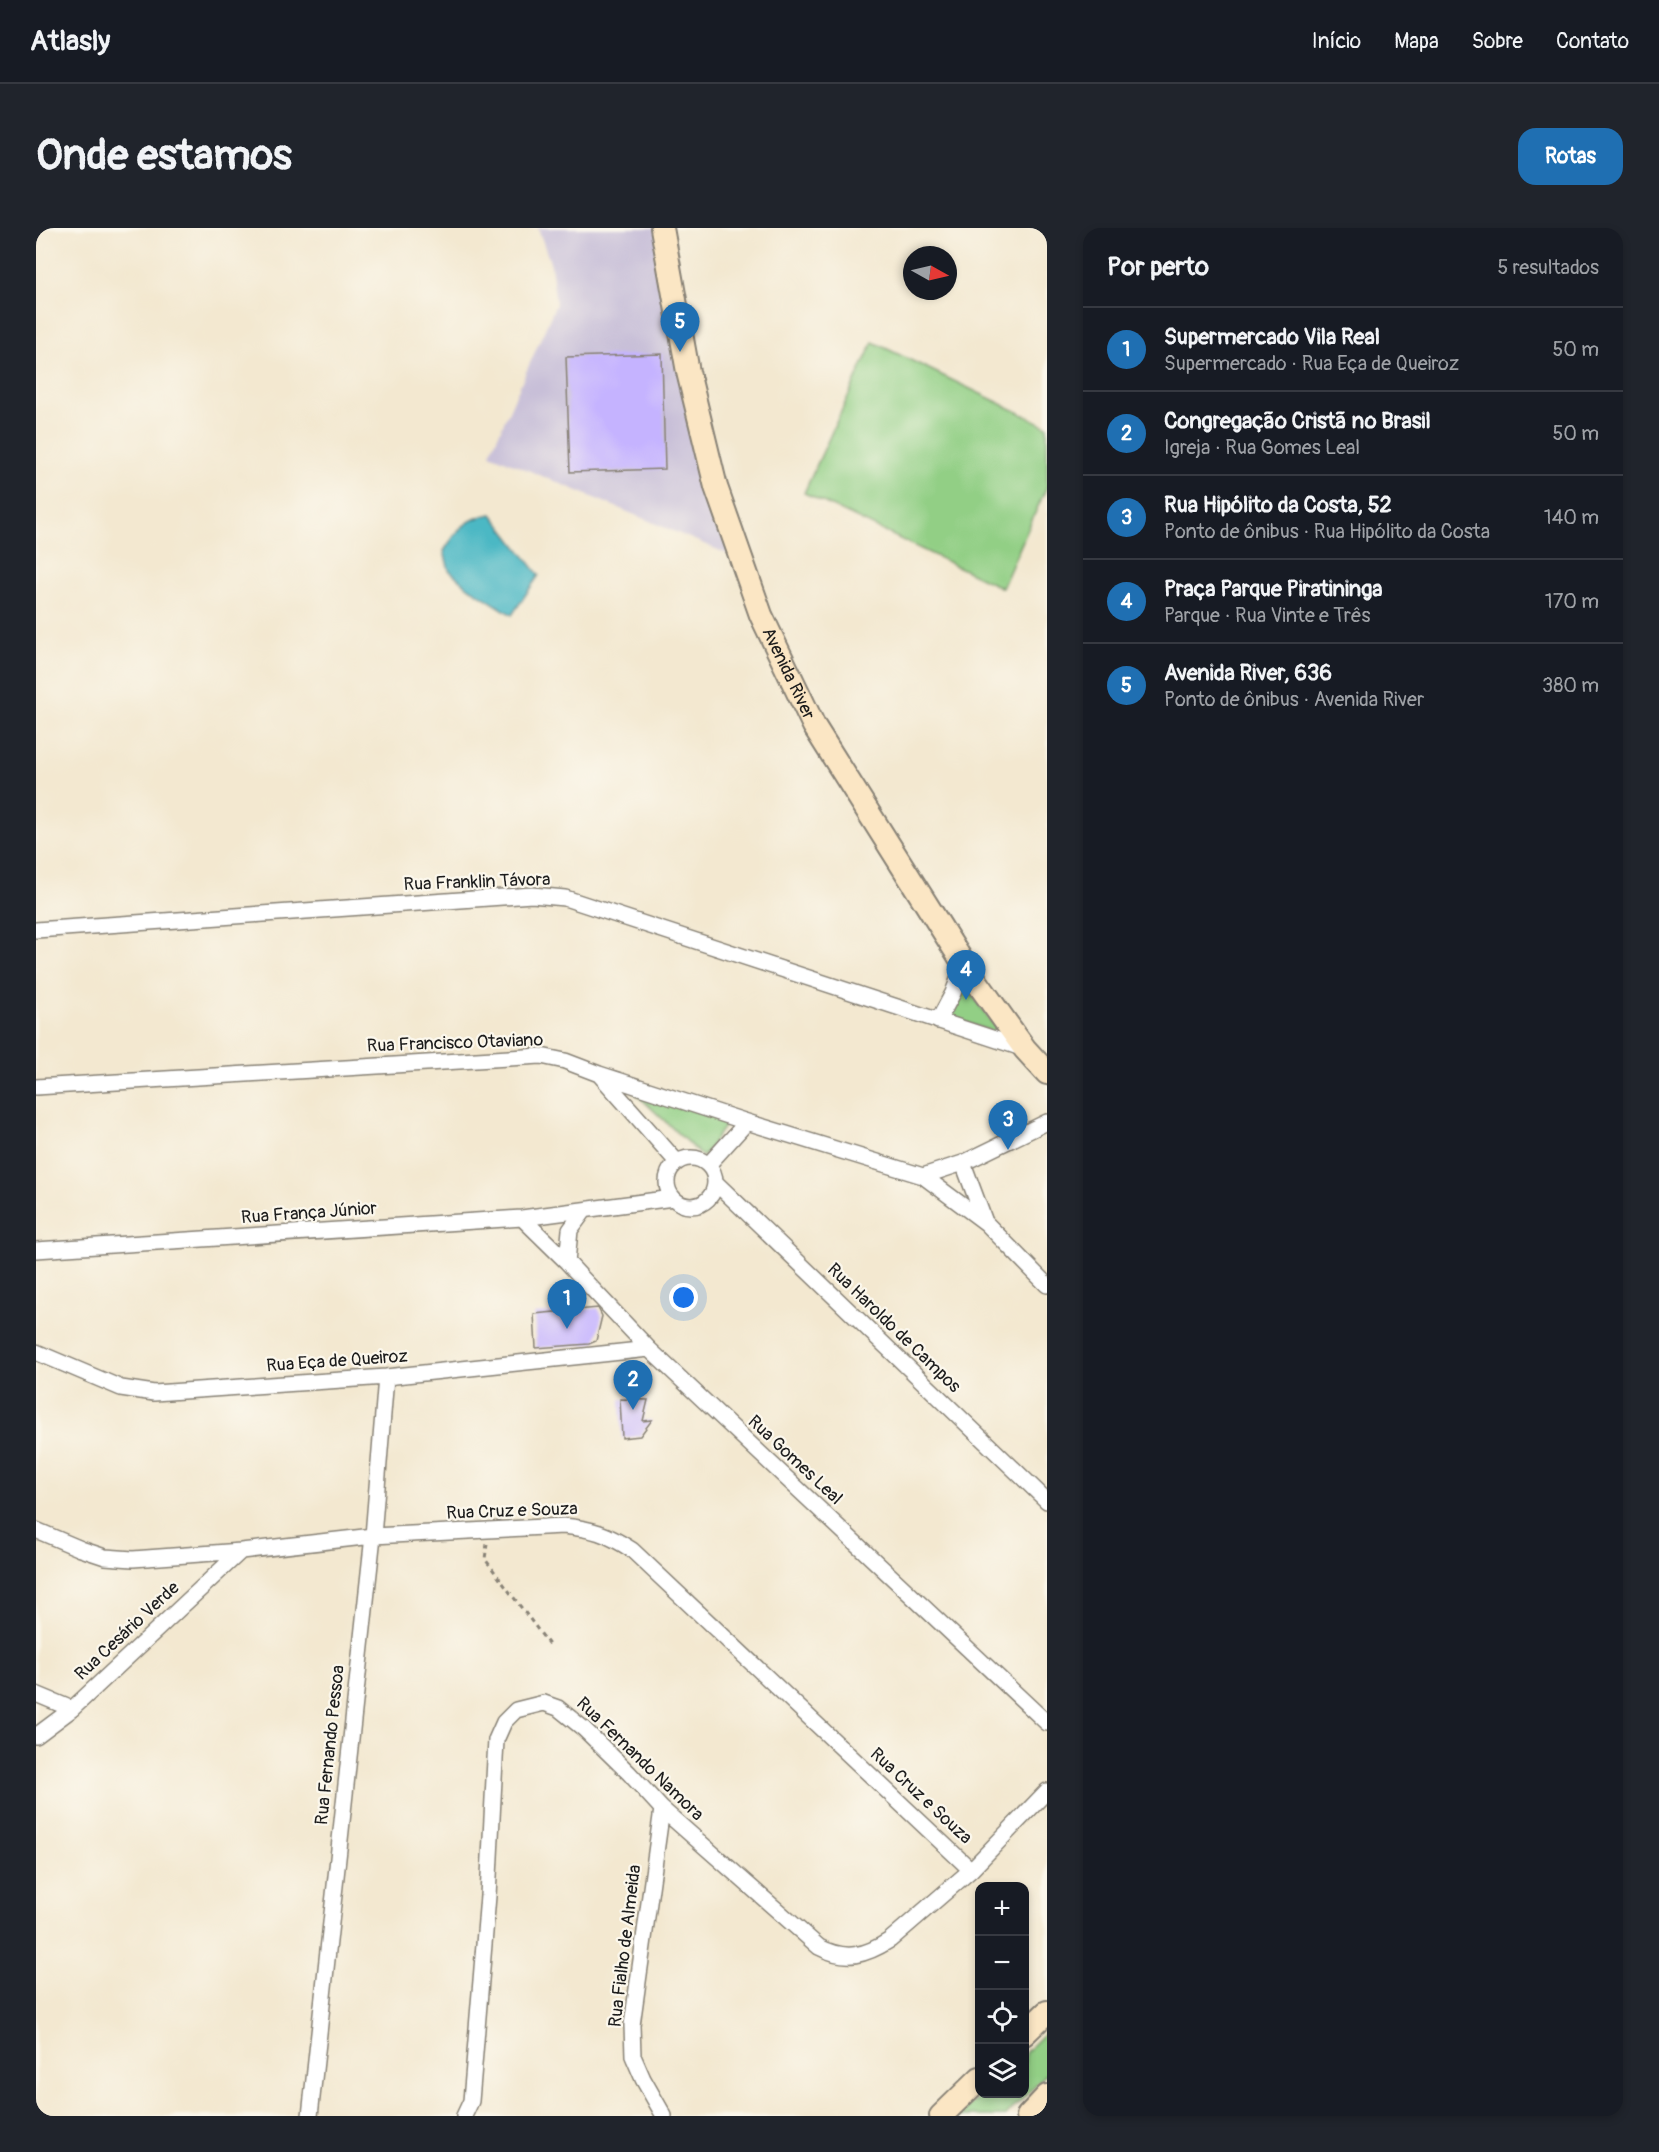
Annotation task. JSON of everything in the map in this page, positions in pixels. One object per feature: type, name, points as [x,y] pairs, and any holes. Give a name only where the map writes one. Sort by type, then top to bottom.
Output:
[{"type":"street","name":"Avenida River","points":[[662,228],[688,372],[716,487],[761,615],[814,726],[964,964],[1040,1067]]},
{"type":"street","name":"Rua Franklin Távora","points":[[36,930],[532,895],[565,898],[938,1021],[1040,1067]]},
{"type":"street","points":[[938,1021],[953,993],[964,964]]},
{"type":"street","name":"Rua Francisco Otaviano","points":[[36,1087],[541,1056],[566,1060],[599,1074],[923,1176],[986,1223],[1047,1285]]},
{"type":"street","points":[[599,1074],[677,1162]]},
{"type":"street","points":[[708,1165],[747,1122]]},
{"type":"street","points":[[923,1176],[963,1163],[1047,1122]]},
{"type":"street","points":[[691,1158],[708,1165],[715,1182],[709,1197],[695,1206],[687,1206],[673,1198],[668,1190],[667,1182],[668,1174],[677,1162],[691,1158]]},
{"type":"street","name":"Rua Francisco Otaviano","points":[[963,1163],[986,1223]]},
{"type":"street","name":"Rua Haroldo de Campos","points":[[715,1182],[1047,1501]]},
{"type":"street","name":"Rua França Júnior","points":[[36,1250],[522,1218],[673,1198]]},
{"type":"street","points":[[567,1262],[570,1230],[584,1211]]},
{"type":"street","name":"Rua Gomes Leal","points":[[522,1218],[649,1349],[1047,1723]]},
{"type":"street","name":"Rua Eça de Queiroz","points":[[36,1352],[121,1388],[154,1393],[386,1377],[649,1349]]},
{"type":"street","name":"Rua Fernando Pessoa","points":[[310,2116],[373,1536],[386,1377]]},
{"type":"street","name":"Rua Cruz e Souza","points":[[36,1530],[105,1557],[133,1559],[241,1551],[373,1536],[563,1526],[589,1528],[611,1536],[632,1550],[971,1870]]},
{"type":"street","name":"Rua Cesário Verde","points":[[36,1736],[72,1709],[241,1551]]},
{"type":"street","points":[[36,1694],[72,1709]]},
{"type":"street","name":"Rua Fernando Namora","points":[[464,2116],[471,2101],[488,1896],[496,1740],[504,1722],[516,1710],[544,1703],[558,1708],[629,1773],[662,1809],[819,1947],[832,1954],[860,1954],[876,1949],[890,1940],[971,1870],[1047,1791]]},
{"type":"street","name":"Rua Fialho de Almeida","points":[[662,1809],[632,2025],[633,2056],[664,2116]]},
{"type":"street","points":[[1029,2029],[1047,2012]]},
{"type":"street","points":[[941,2116],[975,2083]]},
{"type":"street","points":[[1028,2116],[1047,2096]]},
{"type":"path","points":[[488,1530],[485,1559],[550,1646]]},
{"type":"shaded area","points":[[538,228],[657,228],[730,555],[490,454],[556,304],[551,265]]},
{"type":"green space","points":[[873,342],[1047,426],[1047,486],[1002,588],[804,493]]},
{"type":"green space","points":[[964,984],[1001,1035],[950,1017]]},
{"type":"green space","points":[[633,1091],[728,1121],[703,1157]]},
{"type":"green space","points":[[1047,2031],[1047,2073],[1029,2092],[1029,2049]]},
{"type":"green space","points":[[978,2098],[1023,2098],[1006,2116],[959,2116]]},
{"type":"water","points":[[492,514],[539,575],[512,615],[468,587],[449,570],[444,551],[463,526],[475,519]]},
{"type":"building","points":[[662,354],[665,469],[570,472],[566,357]]},
{"type":"building","points":[[598,1308],[602,1316],[596,1341],[589,1344],[536,1348],[534,1314]]},
{"type":"building","points":[[620,1399],[648,1400],[643,1421],[652,1420],[640,1436],[622,1438]]},
{"type":"place","name":"Avenida River, 636","points":[[680,352]]},
{"type":"place","name":"Praça Parque Piratininga","points":[[966,1000]]},
{"type":"place","name":"Rua Hipólito da Costa, 52","points":[[1008,1150]]},
{"type":"place","name":"Supermercado Vila Real","points":[[567,1329]]},
{"type":"place","name":"Congregação Cristã no Brasil","points":[[633,1410]]}]
